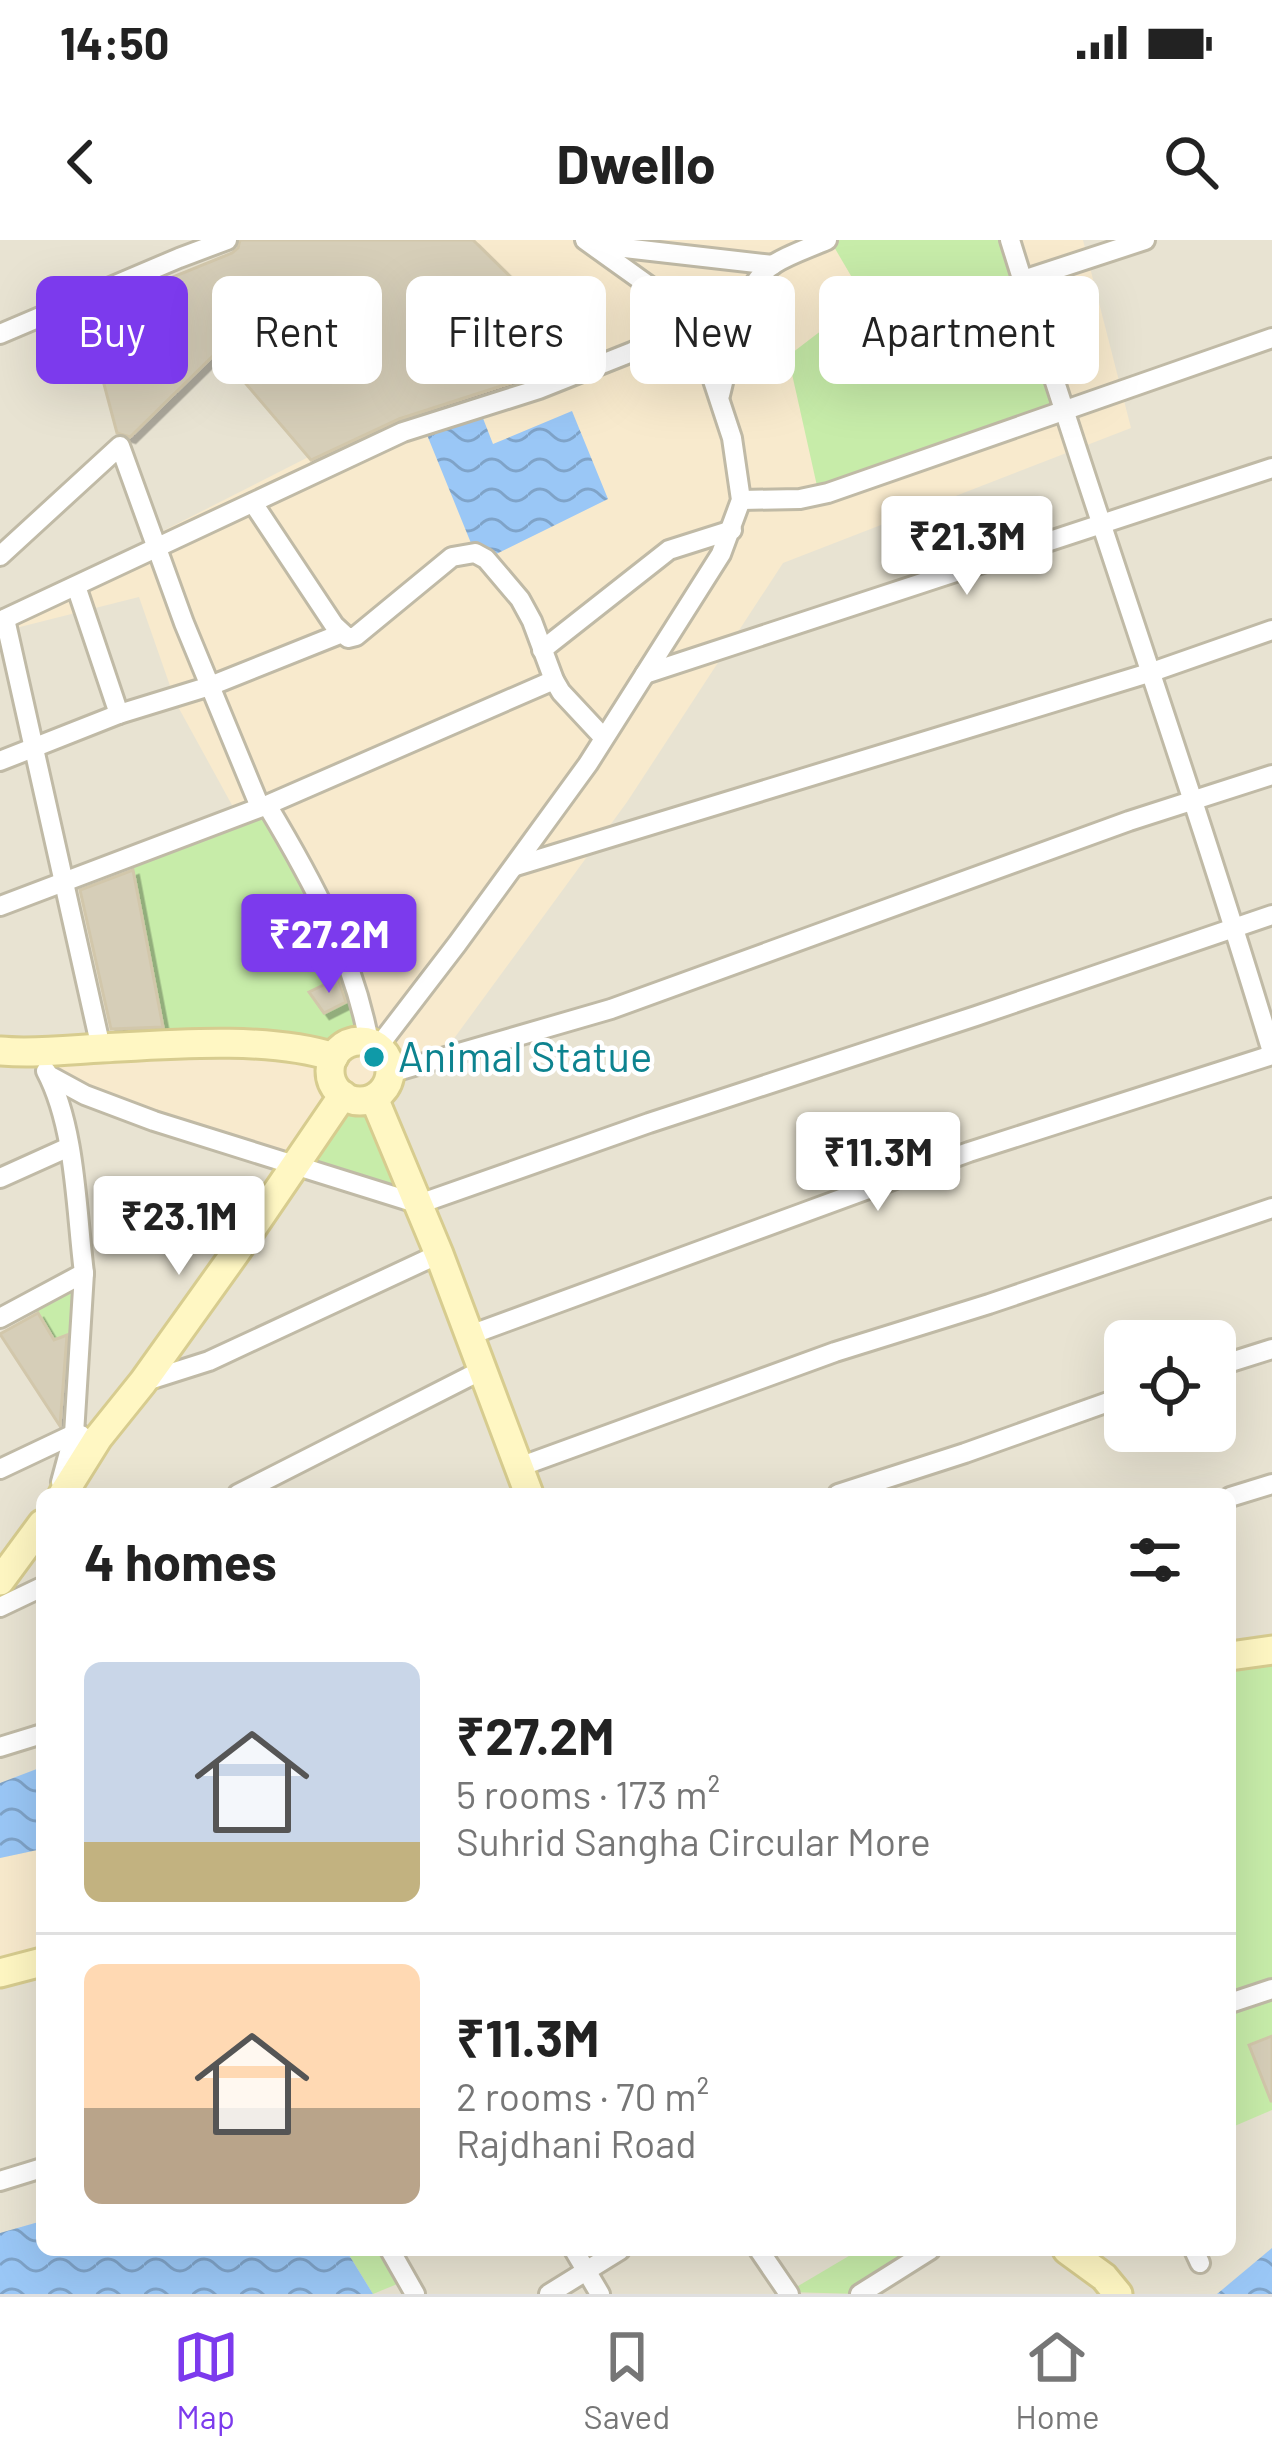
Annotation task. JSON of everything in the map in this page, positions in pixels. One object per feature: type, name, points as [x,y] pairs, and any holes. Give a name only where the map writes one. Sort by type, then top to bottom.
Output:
[{"type":"main road","points":[[349,1043],[374,1044],[385,1054],[388,1084],[374,1098],[356,1101],[333,1084],[334,1057],[349,1043]]},
{"type":"main road","points":[[0,1051],[244,1045],[313,1050],[334,1057]]},
{"type":"main road","points":[[64,1488],[86,1436],[142,1382],[343,1095]]},
{"type":"main road","points":[[374,1098],[439,1254],[527,1488]]},
{"type":"main road","points":[[0,1582],[36,1532]]},
{"type":"main road","points":[[1236,1656],[1272,1650]]},
{"type":"main road","points":[[0,1973],[36,1964]]},
{"type":"main road","points":[[1075,2256],[1118,2294]]},
{"type":"street","points":[[0,334],[227,240]]},
{"type":"street","points":[[720,395],[753,286],[773,265],[827,240]]},
{"type":"street","points":[[1010,240],[1022,276]]},
{"type":"street","points":[[1035,276],[1145,240]]},
{"type":"street","points":[[589,242],[773,265]]},
{"type":"street","points":[[589,242],[636,276]]},
{"type":"street","points":[[741,500],[800,499],[827,493],[1272,338]]},
{"type":"street","points":[[100,1048],[2,620],[403,432],[539,389],[630,353]]},
{"type":"street","points":[[374,1044],[516,866],[588,764],[721,554],[741,500],[732,438],[716,384]]},
{"type":"street","points":[[470,1335],[969,1152],[1272,1053],[1055,384]]},
{"type":"street","points":[[0,556],[120,446],[210,686],[263,806],[309,874],[331,919],[374,1044]]},
{"type":"street","points":[[645,674],[1272,468]]},
{"type":"street","points":[[254,503],[347,638],[356,636],[452,557],[475,554],[486,559],[520,598],[561,692],[603,737]]},
{"type":"street","points":[[542,650],[669,550],[731,530]]},
{"type":"street","points":[[76,586],[118,715]]},
{"type":"street","points":[[516,866],[1272,630]]},
{"type":"street","points":[[0,761],[340,634]]},
{"type":"street","points":[[0,906],[263,806],[554,680]]},
{"type":"street","points":[[390,1073],[611,1009],[1272,775]]},
{"type":"street","points":[[50,1076],[86,1095],[217,1143],[419,1204],[1272,915]]},
{"type":"street","points":[[0,1469],[86,1436],[84,1273],[69,1147],[50,1076],[34,1052]]},
{"type":"street","points":[[0,1178],[69,1147]]},
{"type":"street","points":[[519,1467],[835,1352],[1272,1208]]},
{"type":"street","points":[[142,1382],[209,1360],[439,1254]]},
{"type":"street","points":[[0,1318],[84,1273]]},
{"type":"street","points":[[1236,1360],[1272,1349]]},
{"type":"street","points":[[250,1488],[482,1370]]},
{"type":"street","points":[[857,1488],[1104,1404]]},
{"type":"street","points":[[1236,1495],[1272,1484]]},
{"type":"street","points":[[0,1606],[36,1590]]},
{"type":"street","points":[[0,1747],[36,1736]]},
{"type":"street","points":[[1236,2000],[1272,1989]]},
{"type":"street","points":[[0,2181],[36,2170]]},
{"type":"street","points":[[393,2256],[415,2294]]},
{"type":"street","points":[[578,2256],[600,2294]]},
{"type":"street","points":[[549,2294],[610,2256]]},
{"type":"street","points":[[762,2256],[789,2294]]},
{"type":"street","points":[[860,2294],[920,2256]]},
{"type":"shaded area","points":[[0,240],[1272,240],[1272,2294],[0,2294]]},
{"type":"shaded area","points":[[462,240],[1083,240],[1092,276],[819,276],[819,384],[1099,384],[1099,303],[1131,428],[783,563],[627,802],[439,1059],[336,1105],[295,1164],[85,1095],[34,1052],[177,1045],[238,816],[176,703],[139,597],[0,632],[0,614],[452,384],[606,384],[606,276],[491,276]]},
{"type":"shaded area","points":[[36,1850],[36,1965],[0,1974],[0,1858]]},
{"type":"green space","points":[[830,240],[1010,240],[1021,276],[851,276]]},
{"type":"green space","points":[[819,332],[819,384],[1055,384],[1064,412],[819,495],[794,384],[795,351]]},
{"type":"green space","points":[[267,805],[309,875],[369,1042],[349,1043],[340,1049],[167,1046],[130,858]]},
{"type":"green space","points":[[343,1095],[374,1098],[419,1204],[295,1164]]},
{"type":"green space","points":[[84,1273],[80,1328],[54,1340],[31,1302]]},
{"type":"green space","points":[[1272,1648],[1272,2036],[1249,2045],[1272,2110],[1236,2125],[1236,1654]]},
{"type":"green space","points":[[350,2256],[393,2256],[407,2280],[373,2294]]},
{"type":"green space","points":[[849,2256],[920,2256],[859,2294],[788,2292]]},
{"type":"water","points":[[479,408],[493,444],[572,411],[608,499],[486,559],[475,553],[423,425]]},
{"type":"water","points":[[36,1769],[36,1850],[0,1858],[0,1783]]},
{"type":"water","points":[[36,2223],[36,2256],[350,2256],[373,2294],[0,2294],[0,2233]]},
{"type":"water","points":[[1272,2248],[1272,2294],[1217,2294]]},
{"type":"building","points":[[240,240],[473,240],[510,276],[406,276],[406,384],[507,384],[399,419],[311,460],[246,384],[382,384],[382,276],[212,276],[212,357],[188,380],[188,276],[176,276],[238,248]]},
{"type":"building","points":[[104,384],[184,384],[130,437],[117,433]]},
{"type":"building","points":[[133,870],[163,1027],[111,1029],[80,890]]},
{"type":"building","points":[[338,978],[346,1002],[324,1013],[309,992]]},
{"type":"building","points":[[38,1313],[54,1340],[67,1335],[60,1426],[0,1334]]},
{"type":"building","points":[[1272,2036],[1272,2101],[1271,2101],[1249,2045]]},
{"type":"place","name":"Animal Statue","points":[[374,1057]]}]
